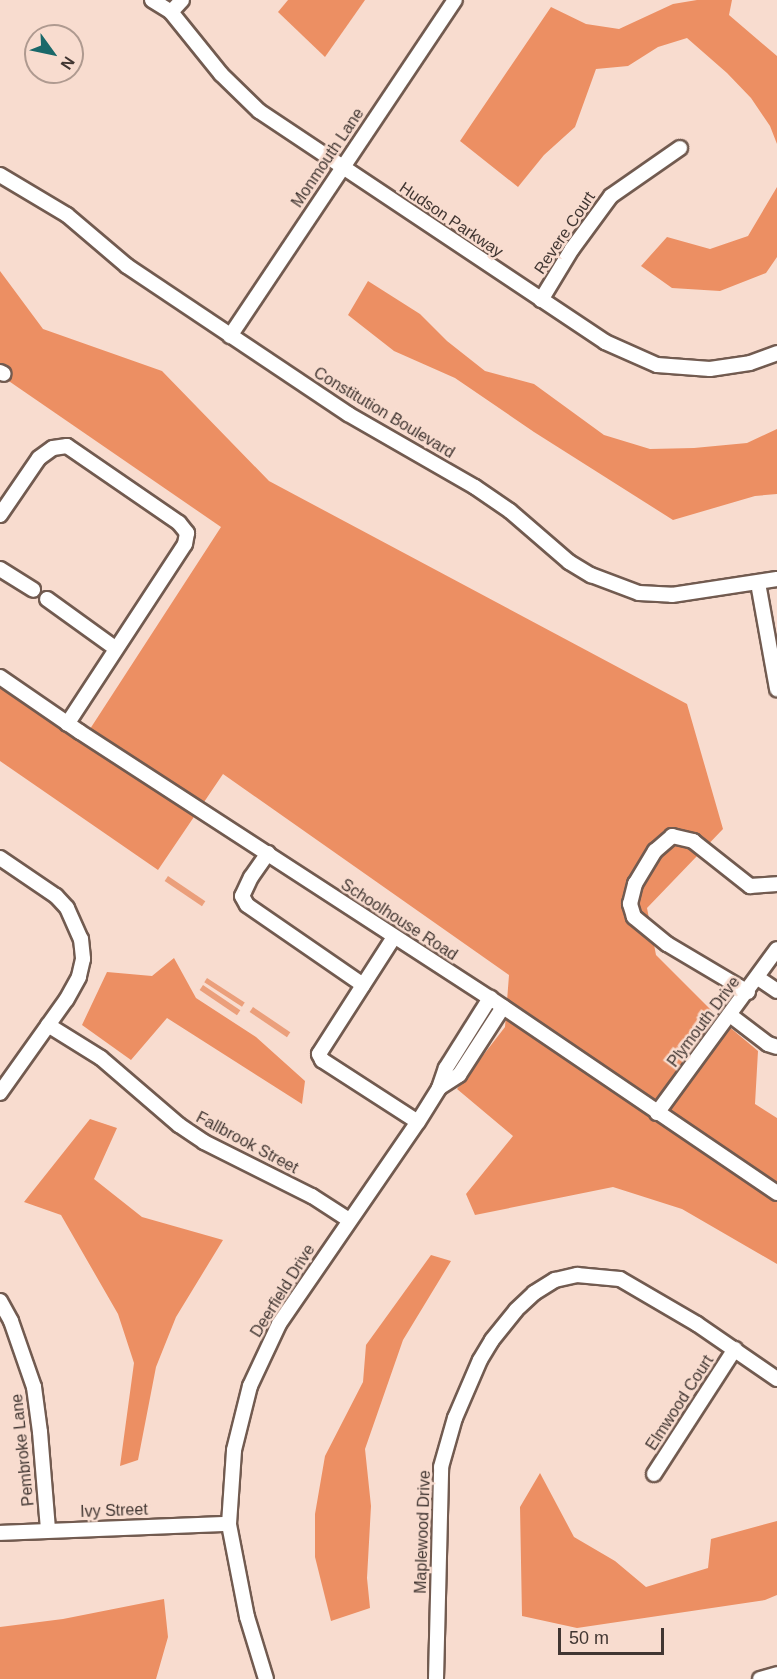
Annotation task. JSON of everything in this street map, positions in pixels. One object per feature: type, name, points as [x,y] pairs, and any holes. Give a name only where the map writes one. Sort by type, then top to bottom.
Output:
[{"type":"street","name":"Hudson Parkway","points":[[152,0],[171,12],[221,74],[259,111],[605,342],[657,365],[728,368],[777,353]]},
{"type":"street","points":[[171,12],[182,0]]},
{"type":"street","name":"Monmouth Lane","points":[[231,336],[455,0]]},
{"type":"street","name":"Revere Court","points":[[541,300],[572,249],[611,196],[680,148]]},
{"type":"street","name":"Constitution Boulevard","points":[[0,175],[67,215],[127,267],[348,414],[475,487],[510,511],[569,562],[591,575],[639,593],[672,595],[777,579]]},
{"type":"street","points":[[0,515],[39,458],[52,448],[67,446],[179,523],[187,533],[185,544],[115,648],[109,662],[68,724]]},
{"type":"street","points":[[0,569],[33,590]]},
{"type":"street","points":[[758,583],[777,689]]},
{"type":"street","points":[[47,599],[115,648]]},
{"type":"street","name":"Schoolhouse Road","points":[[0,677],[68,724],[503,1007],[777,1193]]},
{"type":"street","points":[[748,992],[667,944],[634,917],[630,904],[634,884],[655,851],[672,836],[693,841],[750,886],[777,884]]},
{"type":"street","points":[[268,853],[251,877],[243,896],[247,906],[363,985]]},
{"type":"street","points":[[0,858],[56,896],[67,908],[81,939],[83,959],[79,976],[0,1094]]},
{"type":"street","points":[[394,937],[319,1054],[322,1060],[418,1122]]},
{"type":"street","name":"Plymouth Drive","points":[[657,1113],[748,992],[777,949]]},
{"type":"street","points":[[758,978],[777,991]]},
{"type":"street","name":"Deerfield Drive","points":[[266,1679],[247,1617],[229,1524],[234,1450],[250,1386],[279,1324],[418,1122],[439,1088],[446,1068],[489,998]]},
{"type":"street","name":"Deerfield Drive","points":[[439,1088],[459,1075],[503,1007]]},
{"type":"street","points":[[730,1015],[768,1044],[777,1047]]},
{"type":"street","name":"Fallbrook Street","points":[[48,1025],[101,1058],[179,1125],[204,1142],[312,1196],[349,1220]]},
{"type":"street","name":"Maplewood Drive","points":[[436,1679],[441,1467],[455,1418],[480,1360],[492,1340],[516,1310],[534,1293],[555,1280],[577,1275],[620,1279],[735,1349],[777,1379]]},
{"type":"street","name":"Pembroke Lane","points":[[0,1301],[11,1321],[34,1387],[48,1530]]},
{"type":"street","name":"Elmwood Court","points":[[654,1474],[735,1349]]},
{"type":"street","name":"Ivy Street","points":[[0,1533],[229,1524]]},
{"type":"street","points":[[760,1679],[777,1674]]},
{"type":"shaded area","points":[[288,0],[365,0],[325,57],[278,12]]},
{"type":"shaded area","points":[[697,0],[732,0],[729,15],[777,56],[777,144],[770,126],[751,98],[727,73],[687,38],[658,47],[628,66],[596,69],[575,127],[544,155],[518,187],[460,141],[551,7],[586,24],[619,29],[673,4]]},
{"type":"shaded area","points":[[777,187],[777,257],[766,273],[720,291],[672,288],[641,266],[667,237],[710,249],[748,236]]},
{"type":"shaded area","points":[[0,271],[43,329],[162,371],[269,481],[687,704],[723,829],[647,908],[656,955],[721,1020],[758,1051],[755,1104],[777,1118],[777,1264],[682,1209],[613,1187],[475,1215],[466,1194],[513,1136],[457,1089],[505,1027],[509,975],[223,774],[158,870],[0,761],[0,671],[90,729],[221,527],[0,375]]},
{"type":"shaded area","points":[[368,281],[420,314],[447,341],[485,371],[534,384],[604,435],[650,449],[694,448],[747,443],[777,429],[777,494],[755,496],[673,520],[534,432],[455,378],[394,351],[348,315]]},
{"type":"shaded area","points":[[168,876],[205,901],[202,906],[165,881]]},
{"type":"shaded area","points":[[174,958],[196,998],[256,1037],[305,1081],[302,1104],[167,1018],[131,1060],[82,1025],[107,972],[152,976]]},
{"type":"shaded area","points":[[207,978],[245,1003],[242,1007],[204,982]]},
{"type":"shaded area","points":[[203,985],[240,1010],[237,1015],[200,990]]},
{"type":"shaded area","points":[[253,1007],[290,1032],[287,1037],[250,1012]]},
{"type":"shaded area","points":[[90,1119],[117,1128],[94,1179],[142,1217],[223,1240],[176,1317],[156,1367],[138,1460],[120,1466],[134,1363],[118,1314],[61,1215],[24,1202]]},
{"type":"shaded area","points":[[431,1255],[451,1261],[403,1340],[365,1449],[371,1506],[367,1578],[370,1608],[331,1621],[315,1557],[315,1514],[325,1456],[363,1382],[366,1345]]},
{"type":"shaded area","points":[[540,1473],[574,1537],[615,1561],[646,1587],[708,1568],[711,1539],[777,1521],[777,1595],[765,1600],[577,1628],[522,1616],[520,1507]]},
{"type":"shaded area","points":[[164,1599],[168,1637],[156,1679],[0,1679],[0,1627],[63,1619]]}]
